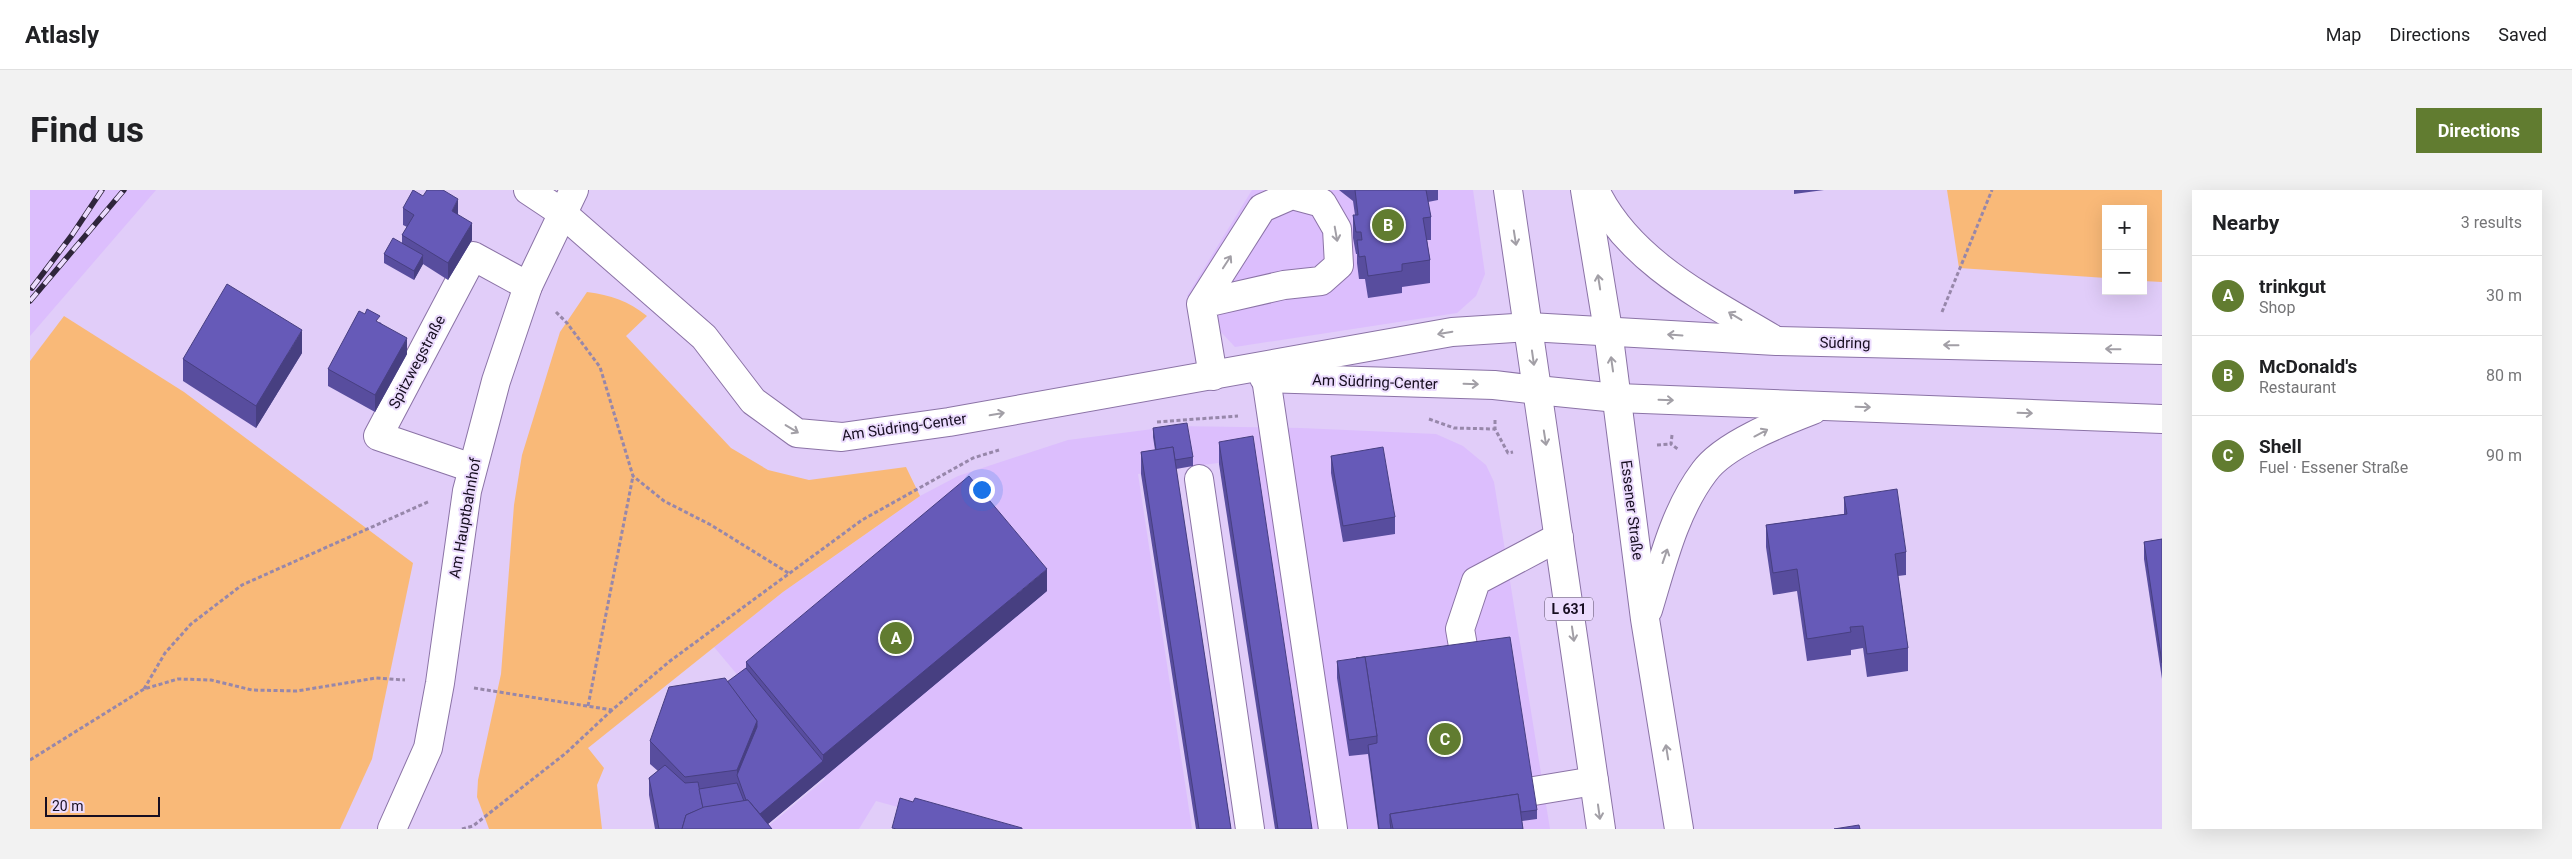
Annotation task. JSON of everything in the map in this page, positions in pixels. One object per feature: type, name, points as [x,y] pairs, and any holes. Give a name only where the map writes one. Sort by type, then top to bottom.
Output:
[{"type":"main road","points":[[528,190],[567,201]]},
{"type":"main road","name":"L 631","points":[[1508,190],[1601,829]]},
{"type":"main road","name":"Essener Straße","points":[[1585,190],[1608,330],[1646,619],[1680,829]]},
{"type":"main road","points":[[1595,190],[1604,209],[1639,250],[1700,295],[1776,341]]},
{"type":"main road","points":[[1201,304],[1284,285],[1320,281],[1339,265],[1337,229],[1322,203],[1292,195],[1262,208],[1201,304],[1213,376]]},
{"type":"main road","name":"Am Hauptbahnhof","points":[[392,829],[428,748],[440,683],[470,479],[496,381],[528,286],[567,201]]},
{"type":"main road","name":"Am Südring-Center","points":[[567,201],[704,337],[753,401],[797,433],[842,437],[949,422],[1452,332],[1529,327]]},
{"type":"main road","name":"Spitzwegstraße","points":[[470,479],[378,436],[473,256],[528,286]]},
{"type":"main road","name":"Südring","points":[[1529,327],[1776,341],[2162,350]]},
{"type":"main road","name":"Am Südring-Center","points":[[1213,376],[1494,385],[1537,390]]},
{"type":"main road","points":[[1266,378],[1333,829]]},
{"type":"main road","points":[[1537,390],[1617,398],[2162,419]]},
{"type":"main road","points":[[1646,619],[1680,512],[1705,471],[1735,447],[1779,423],[1824,406]]},
{"type":"main road","points":[[1199,479],[1250,829]]},
{"type":"main road","points":[[1473,704],[1460,629],[1476,581],[1559,537]]},
{"type":"main road","points":[[1485,780],[1488,798],[1594,781]]},
{"type":"path","points":[[1928,345],[1992,190]]},
{"type":"path","points":[[528,286],[567,323],[600,367],[633,476],[588,706]]},
{"type":"path","points":[[1155,422],[1270,414]]},
{"type":"path","points":[[1420,419],[1430,419],[1454,428],[1496,429]]},
{"type":"path","points":[[462,829],[473,826],[566,753],[612,710],[670,662],[862,520],[973,458],[1002,449]]},
{"type":"path","points":[[633,476],[664,501],[711,525],[790,574]]},
{"type":"path","points":[[144,689],[165,654],[191,624],[242,585],[304,559],[470,479]]},
{"type":"path","points":[[30,760],[144,689],[178,679],[211,680],[252,690],[288,690],[376,678],[440,683],[612,710]]},
{"type":"shaded area","points":[[30,190],[156,190],[30,336]]},
{"type":"shaded area","points":[[1252,190],[1473,190],[1485,274],[1476,296],[1457,313],[1235,347],[1187,296]]},
{"type":"shaded area","points":[[1947,190],[2162,190],[2162,282],[2147,281],[2147,205],[2102,205],[2102,278],[1959,268]]},
{"type":"shaded area","points":[[587,292],[619,300],[633,306],[647,316],[626,336],[731,448],[768,470],[809,480],[906,467],[920,496],[783,592],[588,748],[604,768],[597,785],[602,829],[489,829],[477,797],[478,780],[501,674],[514,505],[522,455],[560,332]]},
{"type":"shaded area","points":[[64,316],[184,392],[413,563],[372,759],[340,829],[30,829],[30,361]]},
{"type":"shaded area","points":[[1176,426],[1301,428],[1436,434],[1463,446],[1486,465],[1494,482],[1550,829],[1311,829],[1254,458],[1138,474],[1192,829],[978,829],[876,801],[859,829],[765,829],[825,779],[714,647],[783,592],[920,496],[958,476],[1068,440]]},
{"type":"building","points":[[413,190],[423,196],[427,190],[443,190],[458,199],[452,211],[472,223],[448,263],[402,235],[414,215],[403,208]]},
{"type":"building","points":[[1355,190],[1426,190],[1431,217],[1423,218],[1430,260],[1402,264],[1402,271],[1368,276],[1365,256],[1359,257],[1357,240],[1362,240],[1361,232],[1356,232],[1353,215],[1358,215]]},
{"type":"building","points":[[393,238],[423,255],[414,271],[384,254]]},
{"type":"building","points":[[227,284],[302,330],[256,406],[183,359]]},
{"type":"building","points":[[367,309],[380,316],[376,321],[407,338],[375,395],[328,369],[359,311],[365,314]]},
{"type":"building","points":[[1187,423],[1193,457],[1175,460],[1173,447],[1156,450],[1153,428]]},
{"type":"building","points":[[1253,436],[1312,829],[1278,829],[1219,442]]},
{"type":"building","points":[[1173,447],[1231,829],[1199,829],[1141,452]]},
{"type":"building","points":[[1383,447],[1395,517],[1343,526],[1331,456]]},
{"type":"building","points":[[969,476],[1047,569],[823,755],[746,662]]},
{"type":"building","points":[[1897,489],[1906,552],[1895,554],[1908,648],[1867,654],[1863,626],[1850,627],[1851,632],[1807,639],[1797,569],[1773,573],[1766,525],[1847,514],[1844,497]]},
{"type":"building","points":[[2162,539],[2162,663],[2144,542]]},
{"type":"building","points":[[1510,637],[1537,810],[1521,812],[1518,794],[1390,814],[1391,829],[1379,829],[1368,745],[1377,743],[1377,736],[1365,657],[1356,658]]},
{"type":"building","points":[[1365,657],[1377,736],[1349,740],[1337,661]]},
{"type":"building","points":[[746,668],[823,761],[760,814],[746,800],[737,775],[757,727],[757,721],[727,682]]},
{"type":"building","points":[[725,678],[757,721],[737,770],[685,777],[650,741],[669,687]]},
{"type":"building","points":[[665,765],[685,783],[698,782],[703,808],[686,815],[682,829],[659,829],[649,778]]},
{"type":"building","points":[[737,783],[744,801],[703,808],[699,789]]},
{"type":"building","points":[[1518,794],[1523,829],[1393,829],[1390,814]]},
{"type":"building","points":[[900,798],[913,802],[915,798],[1022,829],[892,828]]},
{"type":"building","points":[[748,800],[772,829],[682,829],[686,815],[704,807]]},
{"type":"building","points":[[1859,825],[1860,829],[1834,829]]},
{"type":"railway","points":[[32,288],[72,235],[102,190]]},
{"type":"railway","points":[[30,301],[124,190]]},
{"type":"place","name":"McDonald's","points":[[1388,225]]},
{"type":"place","name":"trinkgut","points":[[896,638]]},
{"type":"place","name":"Shell","points":[[1445,739]]}]
